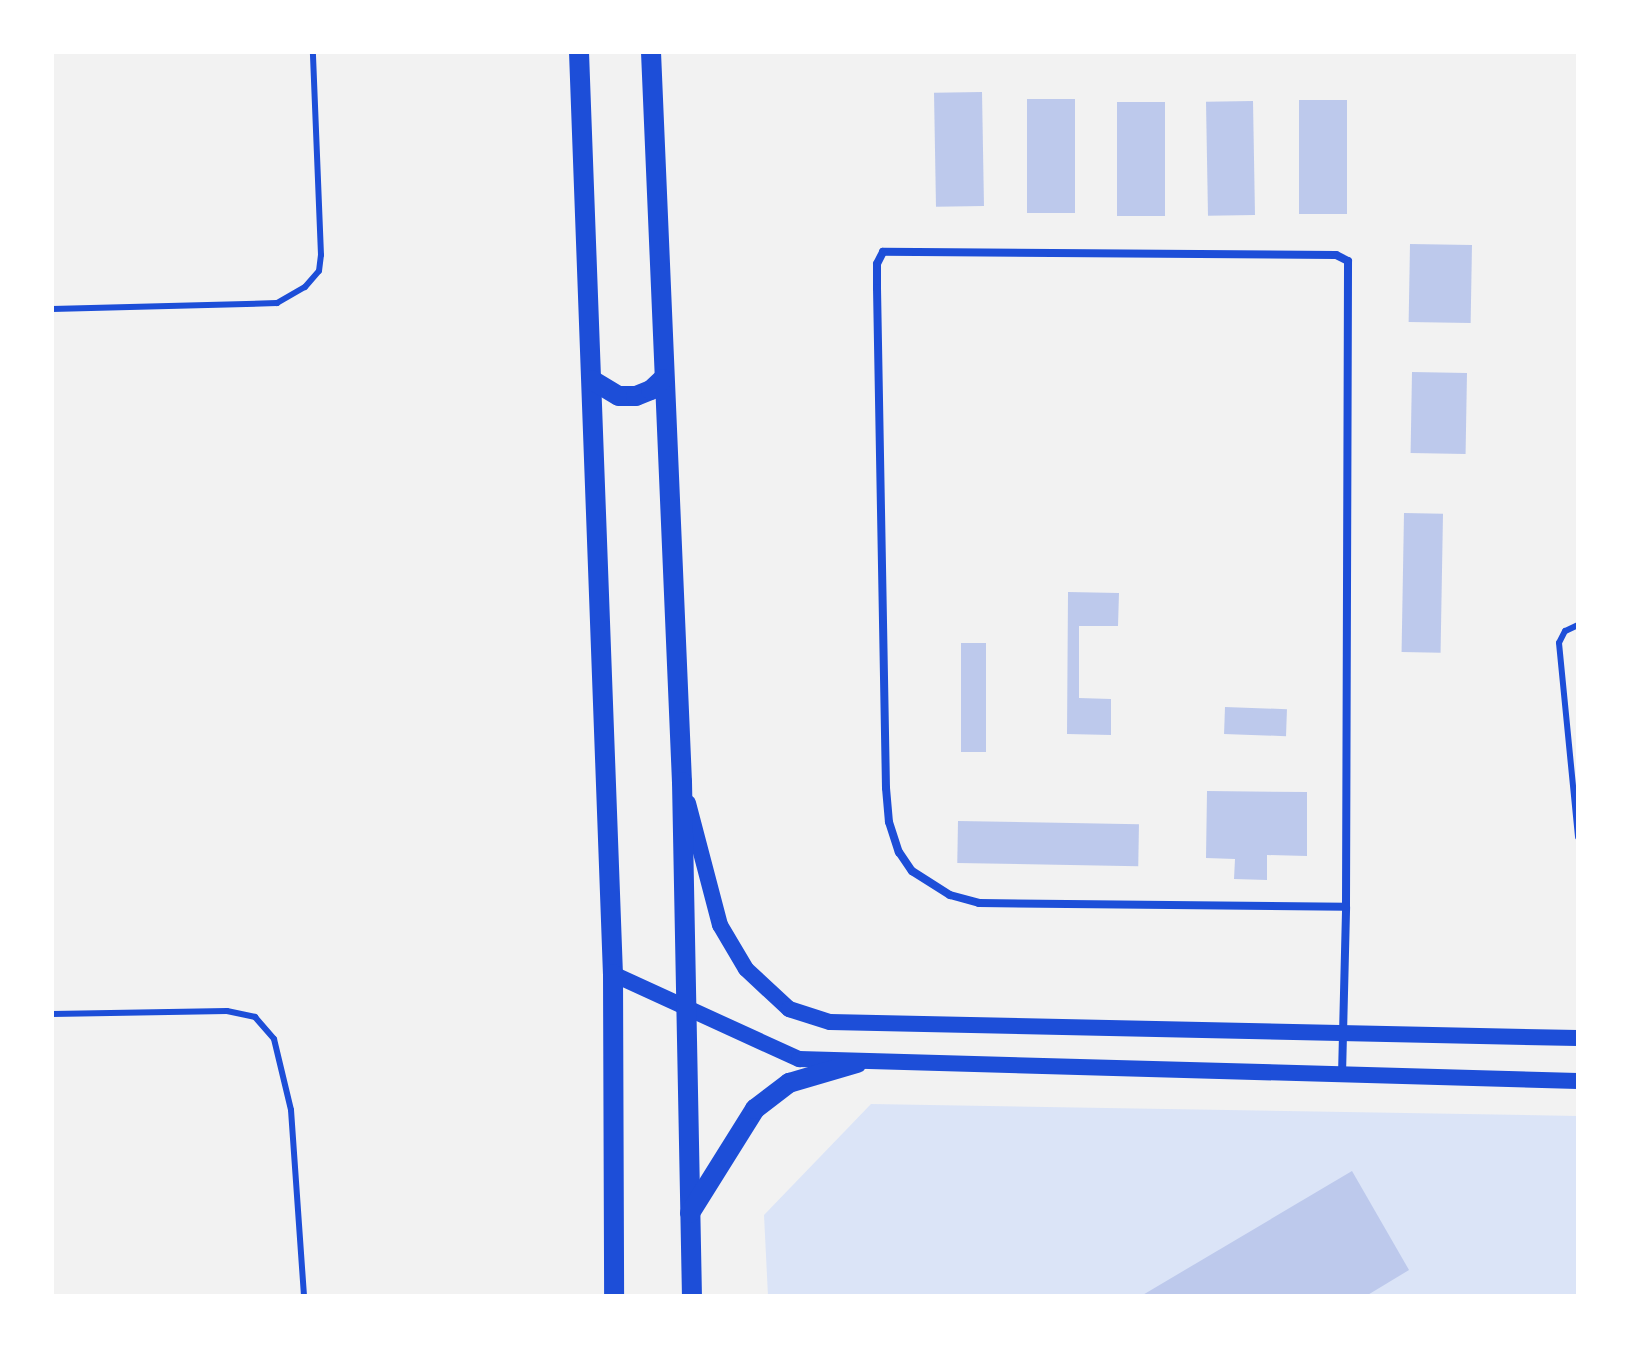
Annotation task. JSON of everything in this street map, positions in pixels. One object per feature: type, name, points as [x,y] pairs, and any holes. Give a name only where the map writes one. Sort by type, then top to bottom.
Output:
[{"type":"main road","points":[[579,52],[613,974],[614,1296]]},
{"type":"main road","points":[[651,52],[682,782],[692,1296]]},
{"type":"main road","points":[[592,380],[604,390],[636,396],[651,390],[663,379]]},
{"type":"main road","points":[[682,782],[720,925],[746,969],[789,1009],[830,1022],[1578,1038]]},
{"type":"main road","points":[[613,974],[799,1059],[1578,1081]]},
{"type":"main road","points":[[690,1213],[755,1109],[789,1083],[857,1063]]},
{"type":"street","points":[[1342,1075],[1346,907],[1348,261],[1336,255],[883,252],[877,264],[877,288],[886,788],[889,822],[899,852],[912,871],[950,895],[979,903],[1346,907]]},
{"type":"lane","points":[[52,309],[277,303],[305,287],[319,271],[321,255],[313,52]]},
{"type":"lane","points":[[1578,625],[1565,631],[1559,643],[1578,837]]},
{"type":"lane","points":[[52,1014],[227,1011],[255,1017],[274,1039],[291,1110],[304,1296]]},
{"type":"shaded area","points":[[871,1104],[1578,1116],[1578,1296],[768,1296],[764,1215]]},
{"type":"building","points":[[982,92],[984,206],[936,207],[934,93]]},
{"type":"building","points":[[1027,99],[1075,99],[1075,213],[1027,213]]},
{"type":"building","points":[[1299,100],[1347,100],[1347,214],[1299,214]]},
{"type":"building","points":[[1253,101],[1255,215],[1208,216],[1206,102]]},
{"type":"building","points":[[1117,102],[1165,102],[1165,216],[1117,216]]},
{"type":"building","points":[[1410,244],[1472,245],[1471,323],[1409,322]]},
{"type":"building","points":[[1412,372],[1467,373],[1466,454],[1411,453]]},
{"type":"building","points":[[1404,513],[1443,514],[1441,653],[1402,652]]},
{"type":"building","points":[[1068,592],[1119,593],[1118,626],[1079,626],[1079,698],[1111,699],[1111,735],[1067,734]]},
{"type":"building","points":[[961,643],[986,643],[986,752],[961,752]]},
{"type":"building","points":[[1225,707],[1287,709],[1286,736],[1224,734]]},
{"type":"building","points":[[1207,791],[1307,792],[1307,856],[1267,855],[1267,880],[1234,879],[1235,859],[1206,858]]},
{"type":"building","points":[[958,821],[1139,824],[1138,866],[957,863]]},
{"type":"building","points":[[1352,1171],[1409,1270],[1366,1296],[1141,1296]]}]
